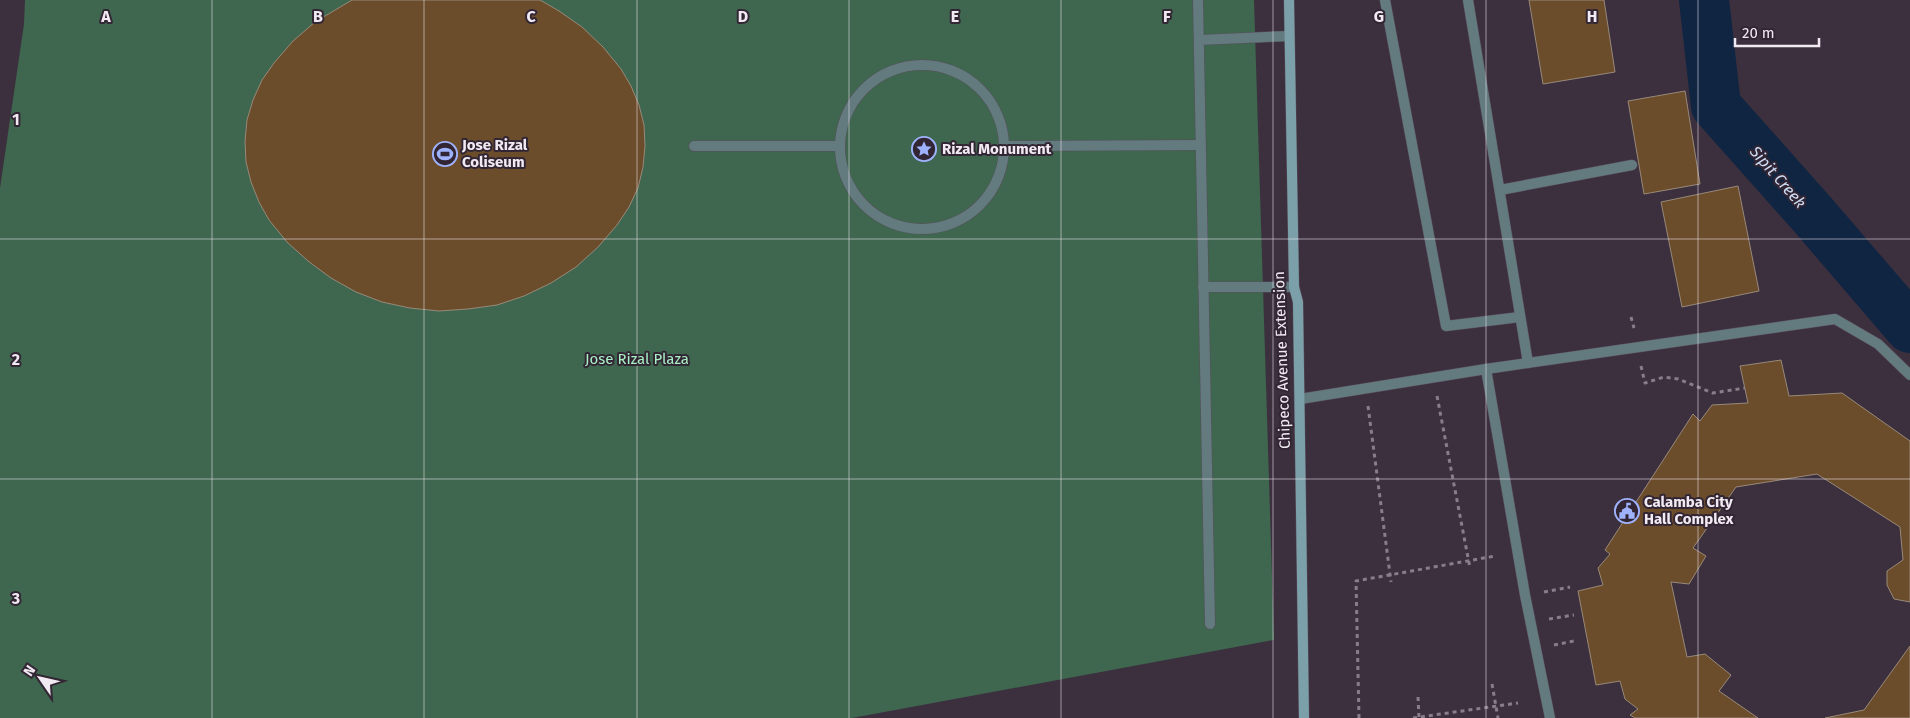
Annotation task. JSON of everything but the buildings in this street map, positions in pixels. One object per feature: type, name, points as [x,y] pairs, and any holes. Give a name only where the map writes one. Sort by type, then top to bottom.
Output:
[{"type":"main road","name":"Chipeco Avenue Extension","points":[[1289,0],[1294,287],[1298,302],[1304,718]]},
{"type":"lane","points":[[1198,0],[1210,624]]},
{"type":"lane","points":[[1385,0],[1446,326],[1520,316]]},
{"type":"lane","points":[[1468,0],[1528,362]]},
{"type":"lane","points":[[1199,40],[1289,36]]},
{"type":"lane","points":[[908,66],[937,66],[964,76],[985,94],[999,118],[1004,146],[1000,175],[985,200],[963,219],[936,229],[907,229],[880,219],[858,200],[844,174],[839,146],[845,118],[860,94],[882,76],[908,66]]},
{"type":"lane","points":[[1004,146],[1201,145]]},
{"type":"lane","points":[[694,146],[839,146]]},
{"type":"lane","points":[[1500,190],[1632,165]]},
{"type":"lane","points":[[1204,287],[1294,287]]},
{"type":"lane","points":[[1300,399],[1528,362],[1835,319],[1878,344],[1910,375]]},
{"type":"lane","points":[[1486,369],[1550,718]]},
{"type":"path","points":[[1433,377],[1470,560],[1470,568]]},
{"type":"path","points":[[1644,383],[1664,377],[1678,379],[1713,393],[1745,388]]},
{"type":"path","points":[[1366,388],[1391,582]]},
{"type":"path","points":[[1359,718],[1356,581],[1495,556]]},
{"type":"path","points":[[1492,684],[1498,718]]},
{"type":"path","points":[[1418,698],[1420,718]]},
{"type":"path","points":[[1413,718],[1518,703]]},
{"type":"green space","name":"Jose Rizal Plaza","points":[[25,0],[1254,0],[1274,640],[852,718],[0,718],[0,188],[24,24]]},
{"type":"waterway","name":"Sipit Creek","points":[[1704,0],[1716,106],[1910,328]]},
{"type":"place","name":"Rizal Monument","points":[[924,149]]},
{"type":"place","name":"Jose Rizal Coliseum","points":[[445,154]]},
{"type":"place","name":"Calamba City Hall Complex","points":[[1627,511]]}]
